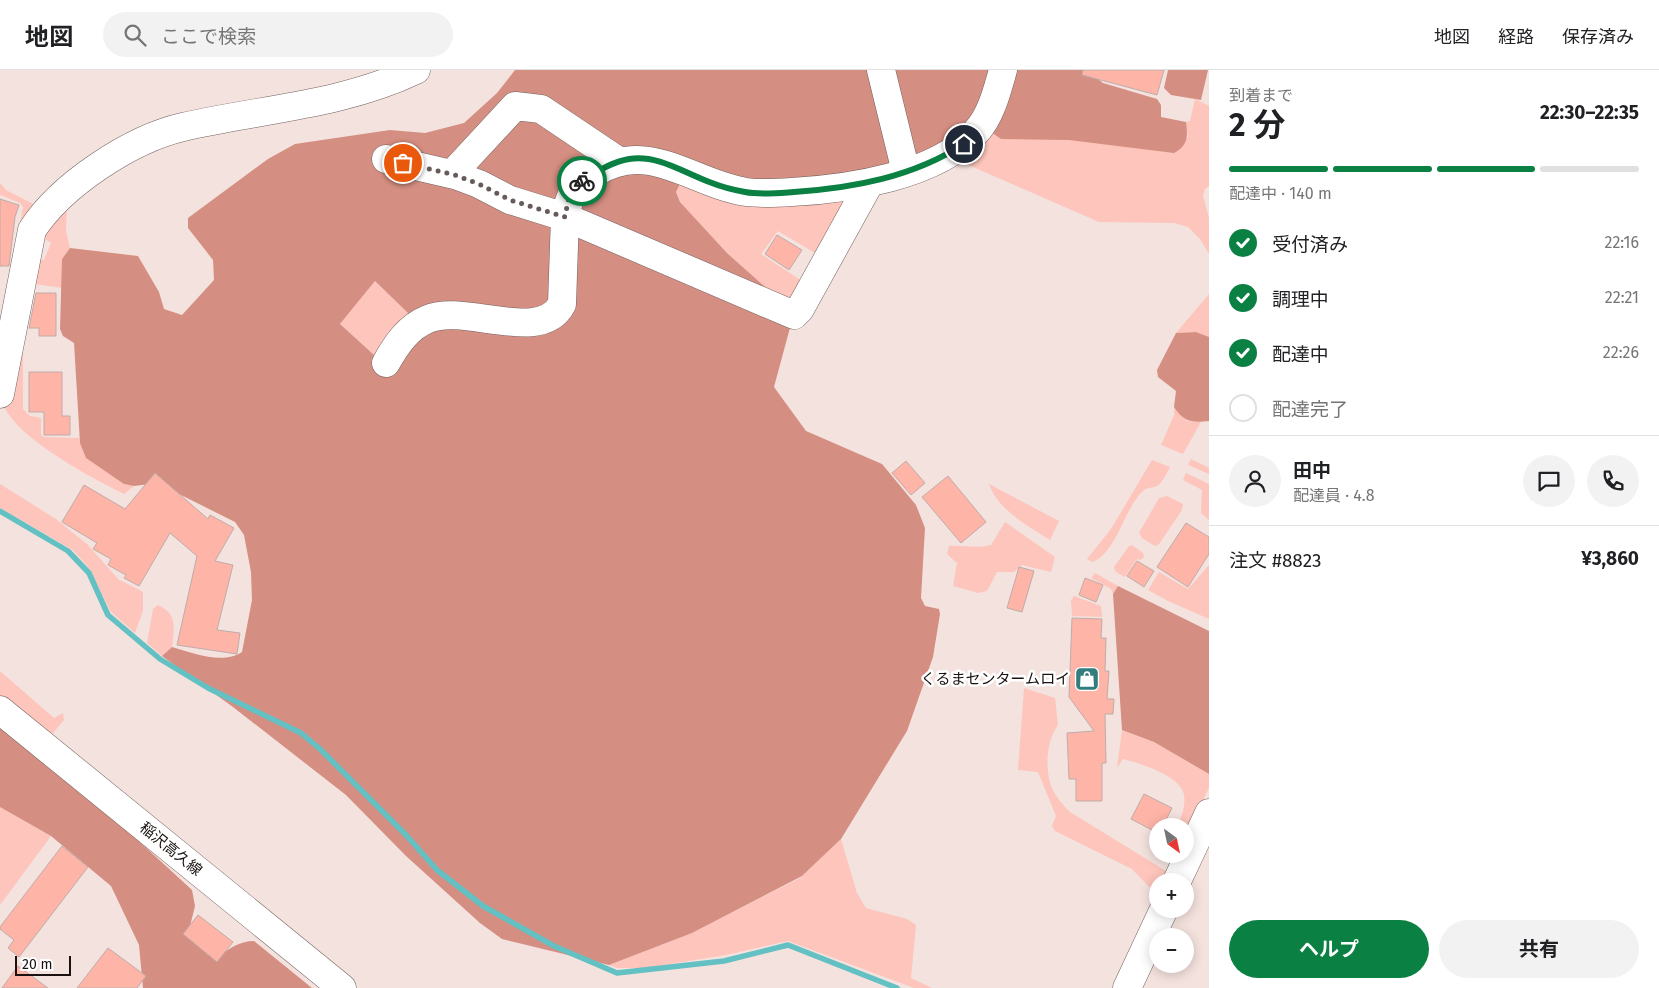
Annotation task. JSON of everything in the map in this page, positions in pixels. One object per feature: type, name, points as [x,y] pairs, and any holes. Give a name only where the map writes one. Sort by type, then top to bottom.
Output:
[{"type":"main road","points":[[0,394],[32,230],[44,212],[98,166],[162,134],[182,127],[276,112],[354,93],[416,70]]},
{"type":"main road","points":[[881,70],[906,172]]},
{"type":"main road","points":[[386,363],[394,348],[412,328],[428,319],[444,314],[526,323],[543,321],[558,312],[562,304],[565,217],[569,196],[580,183],[605,166],[630,159],[654,160],[712,183],[747,192],[819,190],[869,184],[906,172],[947,155],[964,144],[977,131],[986,118],[1003,70]]},
{"type":"main road","points":[[452,174],[515,106],[541,109],[620,162]]},
{"type":"main road","points":[[386,159],[452,174],[479,184],[510,200],[565,217],[794,315],[800,309],[869,184]]},
{"type":"main road","name":"稲沢高久線","points":[[0,710],[342,988]]},
{"type":"main road","points":[[1180,873],[1209,813]]},
{"type":"main road","points":[[1127,988],[1160,918]]},
{"type":"shaded area","points":[[515,70],[1095,70],[1097,78],[1103,83],[1157,99],[1161,105],[1161,117],[1186,122],[1186,140],[1182,147],[1174,153],[1069,140],[1001,139],[988,130],[946,150],[811,187],[683,178],[676,192],[680,202],[727,253],[790,309],[791,324],[774,387],[806,431],[882,464],[916,505],[925,528],[921,598],[925,606],[939,609],[940,614],[933,657],[907,731],[841,839],[802,876],[692,933],[609,965],[502,939],[480,923],[406,856],[346,795],[233,707],[162,656],[172,647],[217,658],[226,658],[242,652],[252,600],[251,572],[244,535],[235,522],[157,483],[134,486],[124,484],[86,458],[80,443],[74,343],[63,336],[60,329],[62,259],[70,248],[138,256],[159,292],[164,309],[182,315],[214,280],[213,260],[188,228],[188,218],[268,159],[295,144],[390,130],[425,133],[464,123],[497,93]],"holes":[[[375,281],[408,313],[374,355],[340,324]]]},
{"type":"shaded area","points":[[1168,70],[1208,70],[1201,100],[1171,95],[1164,88]]},
{"type":"shaded area","points":[[1195,99],[1209,106],[1209,186],[1205,189],[1203,196],[1209,218],[1209,254],[1200,239],[1188,227],[1174,223],[1099,222],[957,160],[988,130],[1001,139],[1188,138],[1186,122],[1190,121]]},
{"type":"shaded area","points":[[683,178],[849,200],[820,256],[778,231],[761,254],[805,283],[790,309],[727,253],[680,202],[676,192]]},
{"type":"shaded area","points":[[0,183],[6,190],[39,207],[13,264],[23,207],[20,203],[0,195]]},
{"type":"shaded area","points":[[67,202],[66,231],[70,248],[62,259],[62,288],[27,283],[32,258],[44,260],[51,243],[39,235]]},
{"type":"shaded area","points":[[375,281],[408,313],[374,355],[340,324]]},
{"type":"shaded area","points":[[1209,294],[1209,337],[1196,332],[1176,333]]},
{"type":"shaded area","points":[[1196,332],[1209,337],[1209,421],[1198,422],[1181,416],[1174,407],[1176,391],[1158,377],[1157,370],[1176,333]]},
{"type":"shaded area","points":[[23,339],[23,409],[30,416],[41,418],[41,435],[44,437],[79,438],[80,443],[124,484],[134,486],[124,494],[53,454],[18,426],[7,412],[2,398]]},
{"type":"shaded area","points":[[1174,407],[1187,421],[1201,422],[1183,454],[1161,445],[1174,415]]},
{"type":"shaded area","points":[[1191,459],[1209,468],[1209,474],[1188,465]]},
{"type":"shaded area","points":[[1152,460],[1170,467],[1163,480],[1157,486],[1145,490],[1136,499],[1108,550],[1092,562],[1087,559],[1111,529]]},
{"type":"shaded area","points":[[1186,473],[1209,484],[1209,520],[1201,513],[1202,490],[1183,480]]},
{"type":"shaded area","points":[[0,484],[56,519],[88,545],[118,579],[143,592],[143,611],[135,633],[110,611],[90,569],[73,550],[0,508]]},
{"type":"shaded area","points":[[989,484],[1059,521],[1050,540],[1023,523],[1006,509],[999,502]]},
{"type":"shaded area","points":[[1167,496],[1183,504],[1182,510],[1159,544],[1155,546],[1142,538],[1139,533],[1159,498]]},
{"type":"shaded area","points":[[1005,522],[1055,557],[1051,572],[1022,565],[1014,572],[997,572],[987,591],[978,593],[953,586],[957,563],[947,554],[949,546],[980,547],[991,545]]},
{"type":"shaded area","points":[[1132,545],[1143,553],[1144,557],[1141,560],[1137,559],[1125,577],[1116,572],[1114,567],[1129,546]]},
{"type":"shaded area","points":[[1209,565],[1209,619],[1148,590],[1159,572],[1188,589]]},
{"type":"shaded area","points":[[1095,573],[1118,586],[1113,594],[1111,589],[1091,578]]},
{"type":"shaded area","points":[[1118,586],[1209,631],[1209,774],[1154,742],[1122,730],[1113,594]]},
{"type":"shaded area","points":[[1074,596],[1101,606],[1102,617],[1072,616],[1071,600]]},
{"type":"shaded area","points":[[158,605],[172,617],[174,628],[172,647],[162,656],[147,643],[153,609]]},
{"type":"shaded area","points":[[0,671],[54,718],[63,713],[64,720],[53,733],[47,732],[0,696]]},
{"type":"shaded area","points":[[1024,688],[1055,698],[1058,725],[1051,739],[1047,763],[1051,786],[1057,797],[1070,812],[1149,861],[1149,863],[1153,863],[1166,871],[1165,873],[1149,873],[1149,887],[1132,869],[1055,831],[1052,826],[1056,816],[1038,772],[1018,770]]},
{"type":"shaded area","points":[[0,726],[130,833],[192,890],[195,906],[188,934],[217,957],[239,944],[254,941],[312,988],[143,988],[139,945],[111,886],[51,836],[0,807]]},
{"type":"shaded area","points":[[1122,730],[1154,742],[1209,774],[1209,788],[1194,818],[1181,818],[1184,807],[1184,795],[1176,782],[1159,771],[1123,759],[1117,768]]},
{"type":"shaded area","points":[[0,807],[51,836],[0,905]]},
{"type":"shaded area","points":[[841,839],[857,893],[866,908],[907,919],[916,925],[911,978],[932,988],[914,988],[788,941],[726,955],[645,968],[617,968],[609,965],[692,933],[800,878]]},
{"type":"building","points":[[1083,70],[1164,70],[1157,95],[1082,75]]},
{"type":"building","points":[[0,199],[19,205],[15,217],[9,266],[0,266]]},
{"type":"building","points":[[777,235],[802,250],[789,270],[765,254]]},
{"type":"building","points":[[36,293],[56,293],[56,336],[39,336],[39,328],[29,328]]},
{"type":"building","points":[[29,372],[62,372],[62,416],[70,416],[70,435],[44,435],[44,412],[29,412]]},
{"type":"building","points":[[906,461],[925,483],[911,495],[892,473]]},
{"type":"building","points":[[155,473],[208,519],[210,515],[234,528],[215,561],[233,565],[217,630],[240,633],[237,654],[177,645],[197,556],[170,533],[139,586],[124,578],[126,575],[108,565],[111,559],[93,549],[97,543],[62,522],[84,485],[125,509]]},
{"type":"building","points":[[948,476],[986,522],[961,543],[922,497]]},
{"type":"building","points":[[1186,523],[1209,537],[1209,554],[1188,587],[1157,567]]},
{"type":"building","points":[[1137,561],[1154,571],[1144,587],[1127,576]]},
{"type":"building","points":[[1019,567],[1034,571],[1022,612],[1007,608]]},
{"type":"building","points":[[1085,578],[1103,585],[1096,602],[1079,595]]},
{"type":"building","points":[[1072,618],[1102,619],[1101,638],[1106,638],[1105,671],[1109,671],[1107,699],[1114,699],[1113,714],[1105,714],[1106,763],[1102,763],[1102,801],[1076,801],[1076,779],[1069,779],[1067,733],[1094,731],[1069,697]]},
{"type":"building","points":[[1144,794],[1172,808],[1167,818],[1149,818],[1149,828],[1131,819]]},
{"type":"building","points":[[62,846],[88,867],[19,957],[8,948],[14,940],[0,927]]},
{"type":"building","points":[[198,915],[233,942],[217,962],[183,934]]},
{"type":"building","points":[[108,948],[146,976],[137,988],[77,988]]},
{"type":"building","points":[[18,966],[48,988],[2,988]]},
{"type":"waterway","points":[[0,511],[68,551],[89,573],[108,615],[160,659],[208,688],[301,733],[320,749],[406,835],[437,870],[483,906],[554,946],[617,973],[724,961],[788,945],[897,988]]},
{"type":"way so far","points":[[403,163],[455,175],[536,210],[565,217],[569,196],[582,181]]},
{"type":"place","name":"くるまセンタームロイ","points":[[1087,679]]},
{"type":"route","points":[[582,181],[605,166],[630,159],[654,160],[712,183],[747,192],[819,190],[869,184],[906,172],[947,155],[964,144]]}]
